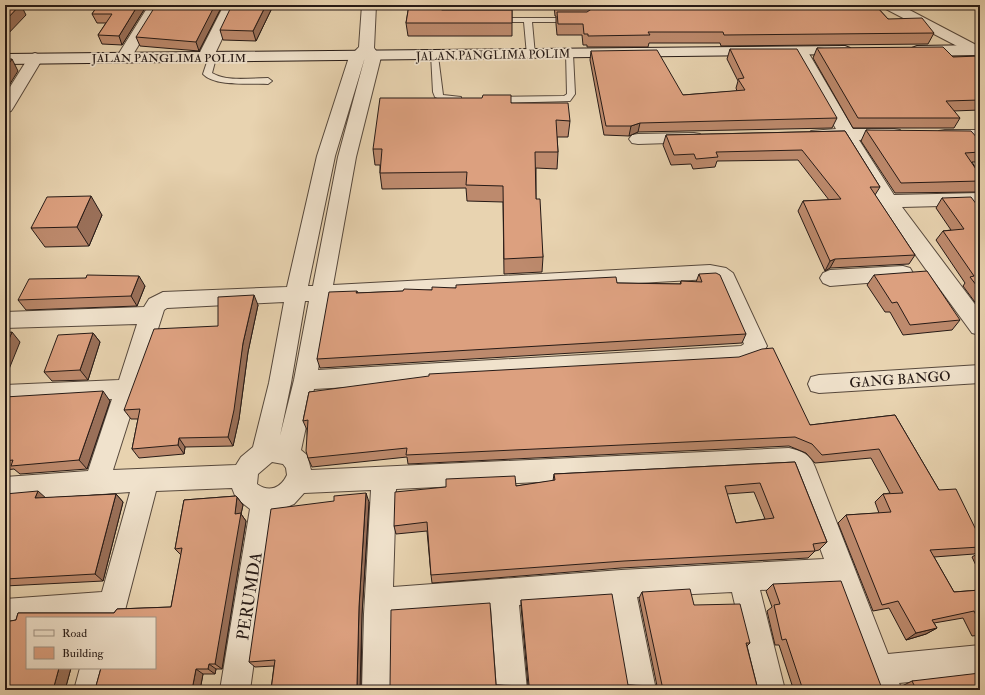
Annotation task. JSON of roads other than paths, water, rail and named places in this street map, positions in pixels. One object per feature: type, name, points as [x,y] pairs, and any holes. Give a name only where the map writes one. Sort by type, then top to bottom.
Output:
[{"type":"street","points":[[124,58],[156,5]]},
{"type":"street","points":[[209,58],[231,5]]},
{"type":"street","points":[[288,453],[305,380],[347,157],[365,54],[370,5]]},
{"type":"street","points":[[889,5],[978,51]]},
{"type":"street","name":"JALAN PANGLIMA POLIM","points":[[5,59],[209,58],[365,54],[434,56],[862,51]]},
{"type":"street","points":[[900,51],[978,51]]},
{"type":"street","points":[[800,52],[846,134],[888,201],[938,271],[979,324]]},
{"type":"street","points":[[264,453],[280,383],[296,294],[326,156],[365,54]]},
{"type":"street","points":[[5,108],[35,58]]},
{"type":"street","points":[[800,135],[909,134]]},
{"type":"street","points":[[933,134],[980,135]]},
{"type":"street","points":[[638,139],[708,137]]},
{"type":"street","points":[[888,201],[980,199]]},
{"type":"street","points":[[830,278],[938,271]]},
{"type":"street","points":[[97,482],[151,315],[156,304],[162,300],[320,294],[710,272],[719,274],[726,278],[756,346],[752,352],[730,356],[305,380]]},
{"type":"street","points":[[5,320],[151,315]]},
{"type":"street","name":"GANG BANGO","points":[[819,384],[980,374]]},
{"type":"street","points":[[5,395],[126,389]]},
{"type":"street","points":[[272,450],[288,453],[294,456],[300,468],[298,482],[288,494],[280,498],[264,501],[250,495],[245,490],[244,476],[251,462],[264,453],[272,450]]},
{"type":"street","points":[[298,482],[789,459],[797,461],[803,467],[883,680],[980,660]]},
{"type":"street","points":[[5,489],[97,482],[244,476]]},
{"type":"street","points":[[377,690],[384,477]]},
{"type":"street","points":[[5,613],[110,612],[146,481]]},
{"type":"street","name":"PERUMDA","points":[[235,690],[264,501]]},
{"type":"street","points":[[379,602],[504,594],[621,584],[743,579],[842,572]]},
{"type":"street","points":[[743,579],[770,690]]},
{"type":"street","points":[[621,584],[641,690]]},
{"type":"street","points":[[504,594],[512,690]]},
{"type":"street","points":[[89,690],[95,669]]},
{"type":"lane","points":[[489,20],[579,20]]},
{"type":"lane","points":[[528,20],[531,55]]},
{"type":"lane","points":[[484,100],[567,99],[571,94],[569,54]]},
{"type":"lane","points":[[434,56],[437,92],[439,97],[446,99],[469,100]]},
{"type":"lane","points":[[209,58],[208,75],[221,79],[268,81]]}]
